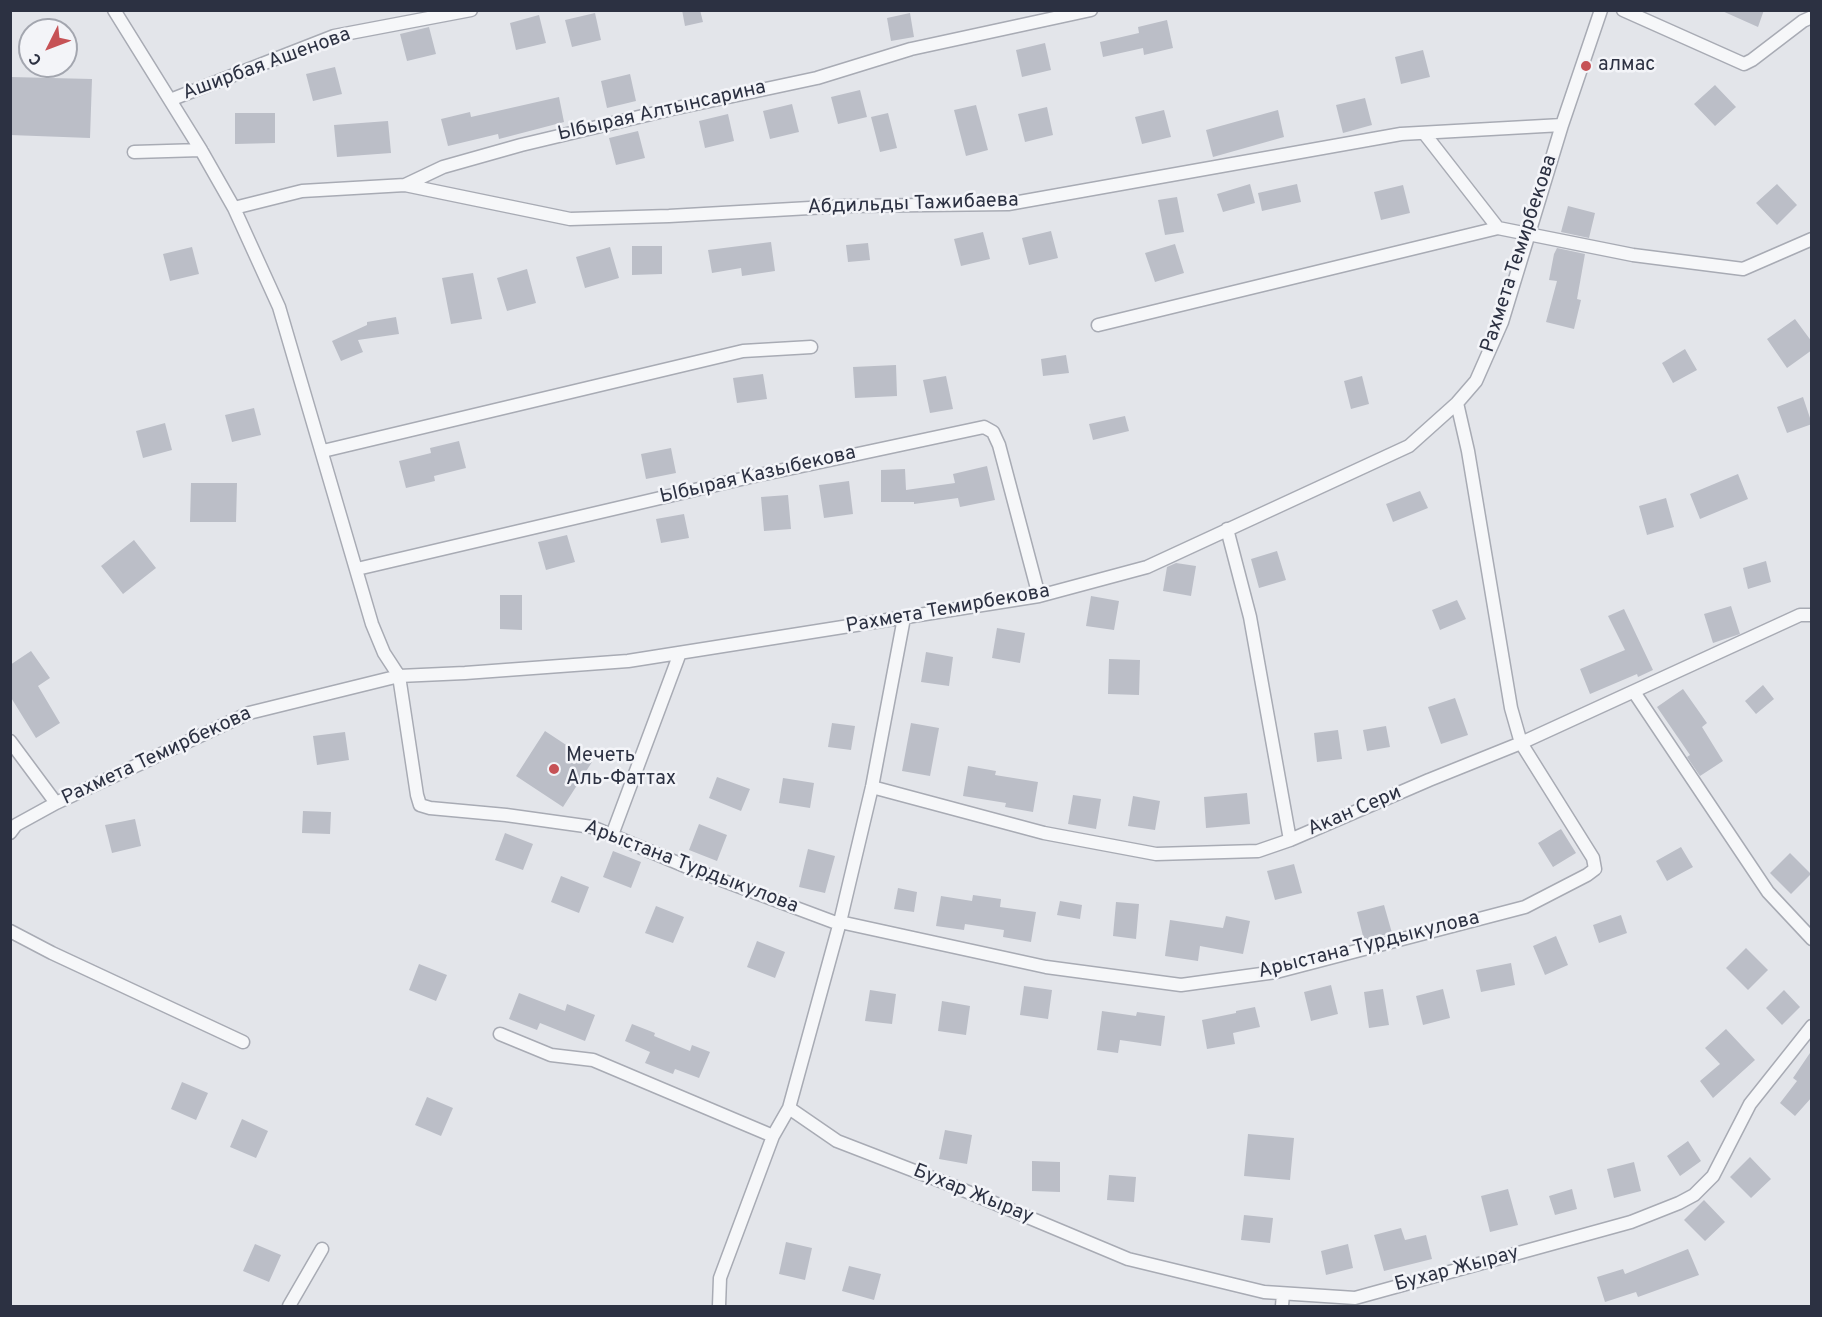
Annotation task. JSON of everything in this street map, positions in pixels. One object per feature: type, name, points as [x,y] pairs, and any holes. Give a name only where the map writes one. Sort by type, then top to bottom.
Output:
[{"type":"street","points":[[114,10],[201,150],[234,208],[279,307],[372,624],[384,653],[399,676]]},
{"type":"street","name":"Аширбая Ашенова","points":[[170,100],[334,36],[471,10]]},
{"type":"street","name":"Ыбырая Алтынсарина","points":[[234,208],[302,191],[405,185],[443,167],[521,145],[817,78],[911,49],[1091,10]]},
{"type":"street","name":"Рахмета Темирбекова","points":[[10,833],[16,825],[56,803],[249,713],[399,676],[628,661],[1039,596],[1147,567],[1409,446],[1457,403],[1476,381],[1502,322],[1562,125],[1601,10]]},
{"type":"street","points":[[1623,10],[1744,64],[1803,21],[1812,17]]},
{"type":"street","name":"Абдильды Тажибаева","points":[[405,185],[570,219],[844,206],[1008,204],[1401,134],[1562,125]]},
{"type":"street","points":[[1424,133],[1498,228]]},
{"type":"street","points":[[134,152],[201,150]]},
{"type":"street","points":[[1098,325],[1498,228],[1633,255],[1743,269],[1812,239]]},
{"type":"street","points":[[323,451],[743,351],[811,347]]},
{"type":"street","points":[[1457,403],[1468,451],[1511,708],[1521,743]]},
{"type":"street","name":"Ыбырая Казыбекова","points":[[357,569],[750,477],[984,427],[993,432],[999,446],[1039,596]]},
{"type":"street","points":[[1227,529],[1250,617],[1290,840]]},
{"type":"street","name":"Акан Сери","points":[[872,787],[1044,833],[1156,854],[1258,851],[1290,840],[1521,743],[1800,615],[1812,615]]},
{"type":"street","points":[[719,1306],[720,1278],[773,1136],[789,1108],[840,923],[872,787],[904,618]]},
{"type":"street","points":[[612,835],[680,653]]},
{"type":"street","name":"Арыстана Турдыкулова","points":[[399,676],[420,805],[592,827],[692,869],[840,923],[1046,967],[1181,985],[1276,972],[1525,907],[1587,875],[1595,868],[1593,858],[1521,743]]},
{"type":"street","points":[[1634,692],[1768,892],[1812,939]]},
{"type":"street","points":[[10,741],[56,803]]},
{"type":"street","points":[[10,931],[243,1042]]},
{"type":"street","name":"Бухар Жырау","points":[[789,1108],[837,1141],[956,1187],[1128,1259],[1264,1292],[1283,1300],[1355,1298],[1630,1222],[1694,1195],[1713,1176],[1750,1104],[1812,1026]]},
{"type":"street","points":[[500,1034],[550,1055],[593,1060],[773,1136]]},
{"type":"street","points":[[289,1306],[322,1249]]},
{"type":"building","points":[[682,10],[700,10],[703,22],[685,26]]},
{"type":"building","points":[[1720,10],[1764,10],[1758,27]]},
{"type":"building","points":[[595,13],[601,40],[572,47],[565,20]]},
{"type":"building","points":[[910,13],[914,37],[891,41],[887,18]]},
{"type":"building","points":[[539,15],[546,43],[516,50],[510,23]]},
{"type":"building","points":[[1167,20],[1173,48],[1144,55],[1143,48],[1103,57],[1100,42],[1139,33],[1138,27]]},
{"type":"building","points":[[429,27],[436,54],[407,61],[400,34]]},
{"type":"building","points":[[1045,43],[1051,70],[1022,77],[1016,50]]},
{"type":"building","points":[[1423,50],[1430,77],[1401,84],[1395,57]]},
{"type":"building","points":[[335,67],[342,94],[313,101],[306,74]]},
{"type":"building","points":[[630,74],[636,101],[607,108],[601,81]]},
{"type":"building","points":[[10,77],[92,79],[90,138],[10,135]]},
{"type":"building","points":[[1715,85],[1736,107],[1715,126],[1694,104]]},
{"type":"building","points":[[860,90],[867,117],[838,124],[831,97]]},
{"type":"building","points":[[559,97],[564,122],[499,139],[498,134],[448,146],[441,119],[470,112],[471,117]]},
{"type":"building","points":[[1365,98],[1372,125],[1343,133],[1336,105]]},
{"type":"building","points":[[792,104],[799,132],[770,139],[763,111]]},
{"type":"building","points":[[976,105],[988,150],[966,156],[954,110]]},
{"type":"building","points":[[1047,107],[1053,135],[1025,142],[1018,114]]},
{"type":"building","points":[[1164,110],[1171,137],[1142,144],[1135,117]]},
{"type":"building","points":[[1278,110],[1284,137],[1213,157],[1206,130]]},
{"type":"building","points":[[235,113],[275,113],[275,143],[235,144]]},
{"type":"building","points":[[888,113],[897,148],[880,152],[871,117]]},
{"type":"building","points":[[728,114],[734,141],[705,148],[699,121]]},
{"type":"building","points":[[388,121],[391,153],[337,157],[334,125]]},
{"type":"building","points":[[638,131],[645,158],[616,165],[609,138]]},
{"type":"building","points":[[1250,184],[1255,203],[1223,212],[1217,194]]},
{"type":"building","points":[[1297,184],[1301,202],[1262,211],[1258,193]]},
{"type":"building","points":[[1777,184],[1797,205],[1777,225],[1756,203]]},
{"type":"building","points":[[1403,185],[1410,213],[1381,220],[1374,192]]},
{"type":"building","points":[[1177,197],[1184,232],[1165,235],[1158,200]]},
{"type":"building","points":[[1568,206],[1595,213],[1589,238],[1561,232]]},
{"type":"building","points":[[1051,231],[1058,258],[1029,265],[1022,238]]},
{"type":"building","points":[[983,232],[990,259],[961,266],[954,239]]},
{"type":"building","points":[[771,242],[775,271],[742,276],[741,268],[712,273],[708,250]]},
{"type":"building","points":[[868,243],[870,260],[848,262],[846,245]]},
{"type":"building","points":[[1175,244],[1184,273],[1155,282],[1145,253]]},
{"type":"building","points":[[632,246],[662,246],[662,274],[632,275]]},
{"type":"building","points":[[192,247],[199,274],[170,281],[163,254]]},
{"type":"building","points":[[610,247],[619,278],[585,288],[576,257]]},
{"type":"building","points":[[1557,248],[1585,254],[1577,299],[1581,300],[1574,329],[1546,322],[1557,281],[1549,280]]},
{"type":"building","points":[[527,269],[536,303],[507,311],[497,278]]},
{"type":"building","points":[[473,273],[482,319],[451,324],[442,278]]},
{"type":"building","points":[[396,317],[399,334],[358,340],[363,352],[341,361],[332,341],[367,325],[367,322]]},
{"type":"building","points":[[1795,319],[1812,342],[1812,350],[1787,368],[1767,339]]},
{"type":"building","points":[[1685,349],[1697,370],[1673,383],[1662,363]]},
{"type":"building","points":[[1066,355],[1069,373],[1043,376],[1041,359]]},
{"type":"building","points":[[896,365],[897,396],[855,398],[853,367]]},
{"type":"building","points":[[763,374],[767,399],[737,403],[733,378]]},
{"type":"building","points":[[946,376],[953,409],[930,413],[923,380]]},
{"type":"building","points":[[1362,376],[1369,404],[1351,409],[1344,381]]},
{"type":"building","points":[[1803,397],[1812,424],[1787,433],[1777,407]]},
{"type":"building","points":[[254,408],[261,435],[232,442],[225,415]]},
{"type":"building","points":[[1125,416],[1129,431],[1093,440],[1089,424]]},
{"type":"building","points":[[165,423],[172,450],[143,458],[136,431]]},
{"type":"building","points":[[459,441],[466,468],[434,476],[435,481],[406,488],[399,461],[431,453],[430,448]]},
{"type":"building","points":[[671,448],[676,473],[646,479],[641,454]]},
{"type":"building","points":[[987,466],[995,500],[960,507],[958,498],[914,504],[914,502],[881,502],[881,470],[905,469],[906,490],[955,483],[953,474]]},
{"type":"building","points":[[1738,474],[1748,499],[1700,519],[1690,494]]},
{"type":"building","points":[[849,481],[853,514],[824,518],[819,485]]},
{"type":"building","points":[[191,483],[237,483],[236,522],[190,522]]},
{"type":"building","points":[[1420,491],[1428,508],[1393,522],[1386,504]]},
{"type":"building","points":[[788,495],[791,529],[764,531],[761,497]]},
{"type":"building","points":[[1666,498],[1674,527],[1647,535],[1639,506]]},
{"type":"building","points":[[684,514],[689,538],[661,543],[656,519]]},
{"type":"building","points":[[567,535],[575,562],[546,570],[538,542]]},
{"type":"building","points":[[134,540],[156,568],[123,594],[101,566]]},
{"type":"building","points":[[1277,551],[1286,580],[1259,588],[1251,559]]},
{"type":"building","points":[[1766,561],[1771,582],[1748,589],[1743,568]]},
{"type":"building","points":[[1176,563],[1196,566],[1191,596],[1163,591],[1167,567]]},
{"type":"building","points":[[500,595],[522,595],[522,630],[500,629]]},
{"type":"building","points":[[1091,596],[1119,601],[1114,630],[1086,626]]},
{"type":"building","points":[[1457,600],[1466,619],[1440,630],[1432,610]]},
{"type":"building","points":[[1731,606],[1740,634],[1713,643],[1704,614]]},
{"type":"building","points":[[1624,609],[1653,670],[1638,677],[1637,674],[1590,694],[1580,669],[1625,650],[1608,616]]},
{"type":"building","points":[[997,628],[1025,633],[1020,663],[992,658]]},
{"type":"building","points":[[31,651],[50,678],[38,686],[60,723],[36,738],[10,696],[10,665]]},
{"type":"building","points":[[926,652],[953,657],[949,686],[921,682]]},
{"type":"building","points":[[1109,659],[1140,660],[1139,695],[1108,694]]},
{"type":"building","points":[[1763,685],[1774,699],[1756,714],[1745,701]]},
{"type":"building","points":[[1683,689],[1707,723],[1702,727],[1723,761],[1700,776],[1687,757],[1690,755],[1657,707]]},
{"type":"building","points":[[1455,698],[1468,735],[1441,744],[1428,707]]},
{"type":"building","points":[[832,723],[855,726],[851,750],[828,747]]},
{"type":"building","points":[[911,723],[939,728],[930,776],[902,771]]},
{"type":"building","points":[[1386,726],[1390,747],[1367,751],[1363,730]]},
{"type":"building","points":[[1338,730],[1342,759],[1317,762],[1314,733]]},
{"type":"building","name":"Мечеть Аль-Фаттах","points":[[545,731],[592,762],[563,807],[516,776]]},
{"type":"building","points":[[345,732],[349,760],[317,765],[313,736]]},
{"type":"building","points":[[968,766],[996,771],[995,775],[1038,782],[1033,812],[1005,807],[1006,803],[963,796]]},
{"type":"building","points":[[717,777],[750,789],[741,811],[709,798]]},
{"type":"building","points":[[783,778],[814,783],[810,808],[779,803]]},
{"type":"building","points":[[1247,793],[1250,824],[1206,828],[1204,797]]},
{"type":"building","points":[[1073,795],[1101,799],[1096,829],[1068,824]]},
{"type":"building","points":[[1133,796],[1160,801],[1155,830],[1128,826]]},
{"type":"building","points":[[303,811],[331,812],[330,834],[302,833]]},
{"type":"building","points":[[135,819],[141,846],[112,853],[105,825]]},
{"type":"building","points":[[699,824],[727,835],[717,861],[689,850]]},
{"type":"building","points":[[1561,829],[1576,853],[1553,867],[1538,843]]},
{"type":"building","points":[[505,833],[533,844],[523,870],[495,860]]},
{"type":"building","points":[[1681,847],[1693,867],[1667,881],[1656,861]]},
{"type":"building","points":[[808,849],[835,856],[825,893],[799,887]]},
{"type":"building","points":[[613,851],[641,862],[631,888],[603,877]]},
{"type":"building","points":[[1790,853],[1811,874],[1791,894],[1770,873]]},
{"type":"building","points":[[1294,864],[1302,893],[1275,900],[1267,871]]},
{"type":"building","points":[[561,876],[589,887],[579,913],[551,902]]},
{"type":"building","points":[[898,888],[917,892],[914,912],[894,909]]},
{"type":"building","points":[[973,895],[1001,899],[1000,907],[1036,912],[1031,942],[1003,937],[1004,930],[965,924],[964,930],[936,926],[941,896],[972,901]]},
{"type":"building","points":[[1060,901],[1082,905],[1080,919],[1057,915]]},
{"type":"building","points":[[1116,902],[1139,904],[1136,939],[1113,936]]},
{"type":"building","points":[[1384,905],[1392,933],[1364,940],[1357,912]]},
{"type":"building","points":[[656,906],[684,917],[673,943],[645,933]]},
{"type":"building","points":[[1621,915],[1627,933],[1599,943],[1593,925]]},
{"type":"building","points":[[1226,916],[1250,921],[1243,954],[1200,946],[1198,961],[1165,956],[1170,920],[1223,928]]},
{"type":"building","points":[[1556,936],[1568,965],[1545,975],[1533,946]]},
{"type":"building","points":[[757,941],[785,952],[775,978],[747,967]]},
{"type":"building","points":[[1746,948],[1768,970],[1748,990],[1726,968]]},
{"type":"building","points":[[1511,963],[1515,985],[1481,992],[1476,970]]},
{"type":"building","points":[[419,964],[447,975],[436,1001],[409,990]]},
{"type":"building","points":[[1331,985],[1338,1014],[1311,1021],[1304,992]]},
{"type":"building","points":[[1024,986],[1052,990],[1048,1019],[1020,1015]]},
{"type":"building","points":[[1383,989],[1389,1025],[1369,1028],[1364,992]]},
{"type":"building","points":[[1443,989],[1450,1018],[1423,1025],[1416,996]]},
{"type":"building","points":[[870,990],[896,994],[892,1024],[865,1021]]},
{"type":"building","points":[[1784,990],[1800,1007],[1782,1025],[1766,1008]]},
{"type":"building","points":[[519,993],[565,1011],[567,1004],[595,1015],[585,1041],[540,1023],[537,1030],[509,1019]]},
{"type":"building","points":[[942,1001],[970,1006],[966,1035],[938,1031]]},
{"type":"building","points":[[1255,1007],[1260,1027],[1233,1033],[1235,1044],[1207,1049],[1202,1020]]},
{"type":"building","points":[[1102,1011],[1136,1016],[1137,1012],[1165,1016],[1161,1046],[1120,1040],[1118,1053],[1097,1050]]},
{"type":"building","points":[[632,1024],[690,1051],[692,1045],[710,1052],[699,1078],[675,1069],[673,1074],[645,1063],[650,1052],[625,1041]]},
{"type":"building","points":[[1726,1029],[1755,1060],[1713,1098],[1700,1081],[1720,1064],[1705,1048]]},
{"type":"building","points":[[1812,1050],[1812,1097],[1795,1116],[1780,1103],[1797,1081],[1793,1078]]},
{"type":"building","points":[[182,1082],[208,1093],[196,1120],[171,1109]]},
{"type":"building","points":[[427,1097],[453,1108],[441,1136],[415,1125]]},
{"type":"building","points":[[242,1119],[268,1131],[256,1158],[230,1147]]},
{"type":"building","points":[[945,1130],[972,1135],[967,1164],[939,1159]]},
{"type":"building","points":[[1248,1134],[1294,1138],[1290,1180],[1244,1176]]},
{"type":"building","points":[[1688,1141],[1701,1161],[1680,1176],[1667,1156]]},
{"type":"building","points":[[1750,1157],[1771,1179],[1751,1198],[1730,1177]]},
{"type":"building","points":[[1032,1161],[1060,1162],[1060,1192],[1032,1191]]},
{"type":"building","points":[[1634,1162],[1641,1191],[1614,1198],[1607,1169]]},
{"type":"building","points":[[1109,1175],[1136,1177],[1134,1202],[1107,1200]]},
{"type":"building","points":[[1508,1189],[1518,1225],[1490,1232],[1481,1196]]},
{"type":"building","points":[[1572,1189],[1577,1209],[1555,1215],[1549,1196]]},
{"type":"building","points":[[1704,1200],[1725,1222],[1705,1241],[1684,1220]]},
{"type":"building","points":[[1244,1215],[1273,1218],[1270,1243],[1241,1240]]},
{"type":"building","points":[[1401,1228],[1405,1240],[1426,1235],[1432,1259],[1384,1271],[1374,1235]]},
{"type":"building","points":[[786,1242],[812,1248],[805,1280],[779,1274]]},
{"type":"building","points":[[255,1244],[281,1255],[269,1282],[243,1271]]},
{"type":"building","points":[[1348,1244],[1353,1268],[1326,1275],[1321,1251]]},
{"type":"building","points":[[1688,1249],[1699,1275],[1638,1297],[1636,1292],[1605,1302],[1597,1277],[1623,1269],[1625,1274]]},
{"type":"building","points":[[849,1266],[881,1274],[874,1300],[842,1291]]},
{"type":"place","name":"алмас","points":[[1586,66]]},
{"type":"place","name":"Мечеть Аль-Фаттах","points":[[554,769]]}]
